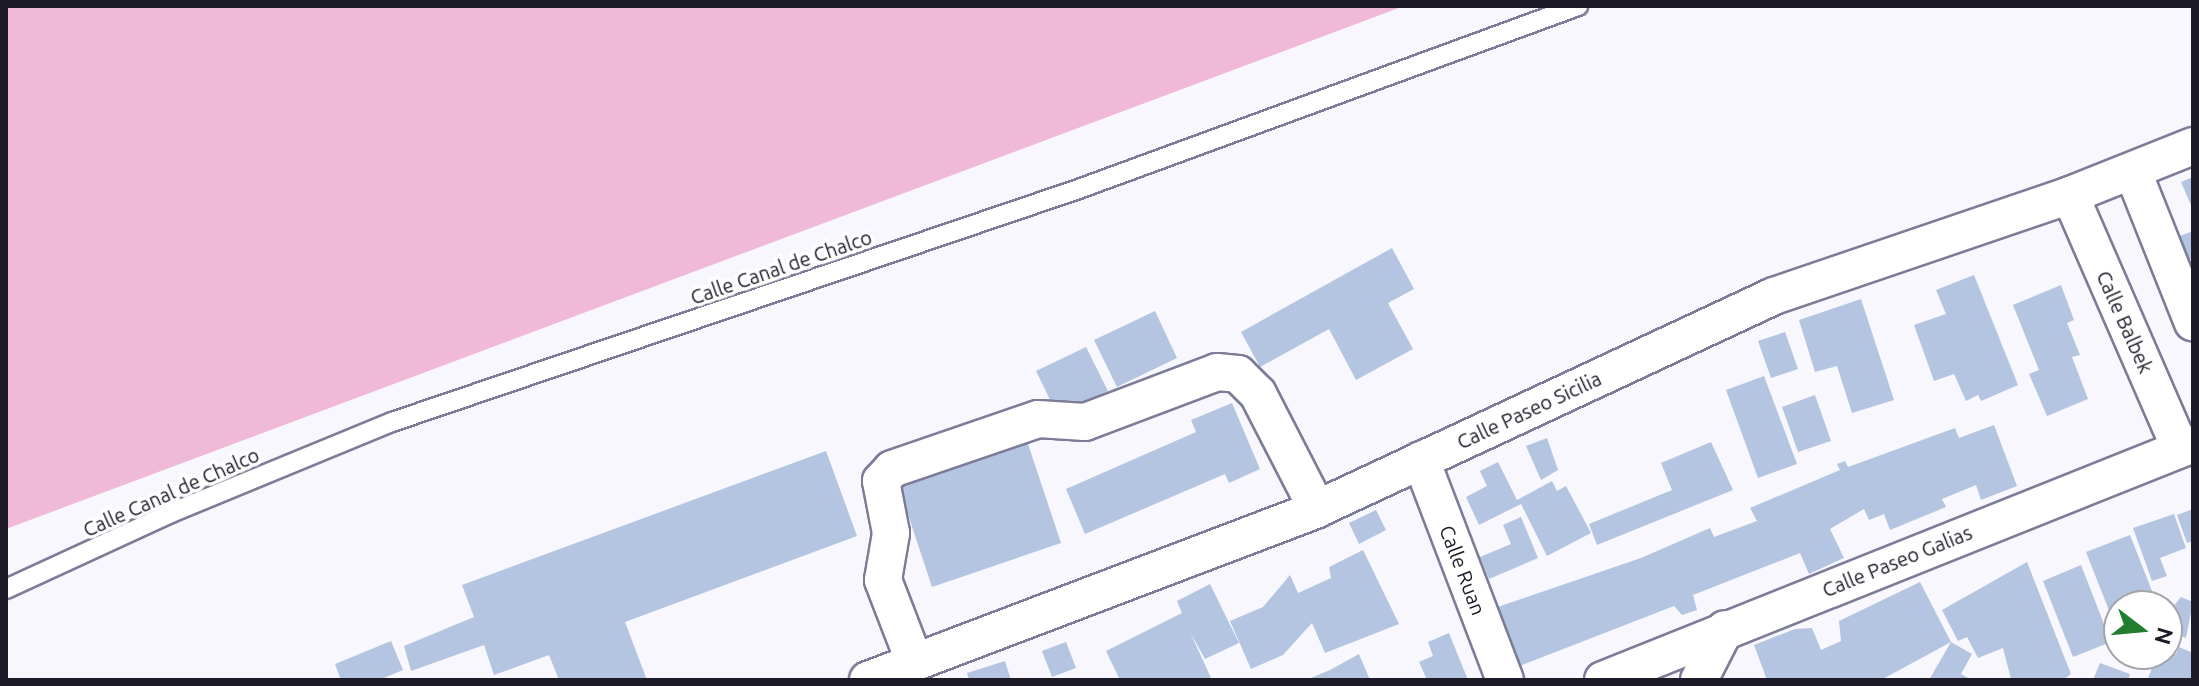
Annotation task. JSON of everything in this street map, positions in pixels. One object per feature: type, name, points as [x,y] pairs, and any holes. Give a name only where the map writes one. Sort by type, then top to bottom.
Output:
[{"type":"street","name":"Calle Paseo Sicilia","points":[[868,680],[1317,509],[1774,296],[2070,195],[2193,146]]},
{"type":"street","points":[[2133,172],[2193,323]]},
{"type":"street","name":"Calle Balbek","points":[[2070,195],[2187,446]]},
{"type":"street","points":[[915,663],[883,580],[891,533],[881,481],[892,469],[1038,419],[1085,422],[1217,372],[1238,374],[1258,394],[1317,509]]},
{"type":"street","name":"Calle Paseo Galias","points":[[1611,679],[1725,629],[2187,446]]},
{"type":"street","name":"Calle Ruan","points":[[1421,460],[1505,680]]},
{"type":"street","points":[[1699,680],[1725,629]]},
{"type":"lane","name":"Calle Canal de Chalco","points":[[6,589],[171,513],[392,422],[1076,190],[1578,6]]},
{"type":"shaded area","points":[[6,6],[1404,6],[6,529]]},
{"type":"building","points":[[2193,177],[2193,210],[2181,182]]},
{"type":"building","points":[[2193,231],[2193,258],[2184,262],[2175,238]]},
{"type":"building","points":[[1392,248],[1414,289],[1388,303],[1413,349],[1356,380],[1329,329],[1260,367],[1241,332]]},
{"type":"building","points":[[1974,275],[2018,385],[1981,401],[1978,395],[1966,401],[1954,374],[1934,381],[1914,325],[1946,314],[1936,290]]},
{"type":"building","points":[[2061,285],[2074,320],[2067,323],[2080,355],[2072,357],[2088,399],[2047,416],[2029,374],[2039,370],[2013,305]]},
{"type":"building","points":[[1861,299],[1894,400],[1852,413],[1837,366],[1815,372],[1799,320]]},
{"type":"building","points":[[1155,311],[1177,358],[1117,387],[1094,340]]},
{"type":"building","points":[[1785,332],[1798,369],[1771,378],[1758,341]]},
{"type":"building","points":[[1086,347],[1108,391],[1058,416],[1036,371]]},
{"type":"building","points":[[1764,376],[1797,464],[1758,478],[1726,390]]},
{"type":"building","points":[[1815,395],[1831,441],[1798,452],[1782,407]]},
{"type":"building","points":[[1232,403],[1260,469],[1229,483],[1225,474],[1085,534],[1066,489],[1196,432],[1191,420]]},
{"type":"building","points":[[1994,425],[2017,486],[1981,500],[1976,485],[1942,499],[1946,507],[1890,530],[1884,514],[1869,520],[1864,509],[1830,529],[1844,558],[1809,574],[1800,553],[1693,595],[1697,610],[1682,615],[1674,606],[1512,669],[1492,609],[1641,558],[1710,528],[1714,537],[1757,521],[1750,508],[1840,470],[1837,464],[1845,461],[1848,467],[1955,428],[1959,438]]},
{"type":"building","points":[[1026,438],[1061,543],[932,587],[897,481]]},
{"type":"building","points":[[1547,438],[1558,470],[1541,480],[1526,446]]},
{"type":"building","points":[[1711,442],[1733,490],[1597,545],[1589,524],[1672,490],[1661,463]]},
{"type":"building","points":[[826,451],[857,536],[625,622],[647,680],[559,680],[549,655],[494,675],[484,645],[411,671],[404,646],[474,617],[462,585]]},
{"type":"building","points":[[1498,462],[1517,500],[1552,481],[1557,491],[1566,486],[1591,533],[1547,556],[1521,504],[1479,525],[1466,497],[1487,486],[1480,471]]},
{"type":"building","points":[[2193,509],[2193,541],[2187,543],[2177,515]]},
{"type":"building","points":[[1376,510],[1386,530],[1359,544],[1349,523]]},
{"type":"building","points":[[2174,514],[2186,548],[2160,558],[2167,576],[2152,581],[2133,528]]},
{"type":"building","points":[[1521,517],[1538,558],[1489,579],[1480,557],[1511,544],[1503,525]]},
{"type":"building","points":[[2130,535],[2152,590],[2103,590],[2103,595],[2086,552]]},
{"type":"building","points":[[1363,550],[1399,624],[1325,653],[1312,623],[1283,655],[1251,669],[1230,621],[1263,607],[1290,575],[1298,593],[1331,578],[1329,567]]},
{"type":"building","points":[[2027,562],[2071,674],[2063,680],[2011,679],[2003,648],[1978,658],[1967,637],[1958,641],[1942,610]]},
{"type":"building","points":[[2081,565],[2103,621],[2103,645],[2073,657],[2043,581]]},
{"type":"building","points":[[1920,582],[1951,642],[1881,680],[1767,680],[1754,645],[1795,629],[1812,628],[1821,650],[1841,641],[1839,621]]},
{"type":"building","points":[[1210,584],[1239,643],[1205,659],[1190,632],[1211,678],[1120,680],[1106,651],[1182,613],[1177,601]]},
{"type":"building","points":[[2183,598],[2193,602],[2186,638],[2183,637]]},
{"type":"building","points":[[1449,633],[1468,680],[1427,680],[1419,662],[1433,656],[1428,642]]},
{"type":"building","points":[[391,641],[403,670],[379,680],[341,680],[335,664]]},
{"type":"building","points":[[1066,642],[1076,668],[1052,677],[1042,651]]},
{"type":"building","points":[[1951,642],[1972,654],[1961,674],[1972,680],[1929,680]]},
{"type":"building","points":[[2183,649],[2193,653],[2193,680],[2148,678],[2151,670],[2183,670]]},
{"type":"building","points":[[1359,654],[1370,680],[1306,680],[1330,670]]},
{"type":"building","points":[[1005,661],[1011,680],[969,680],[967,673]]},
{"type":"building","points":[[2100,663],[2103,670],[2130,674],[2128,680],[2093,680]]}]
